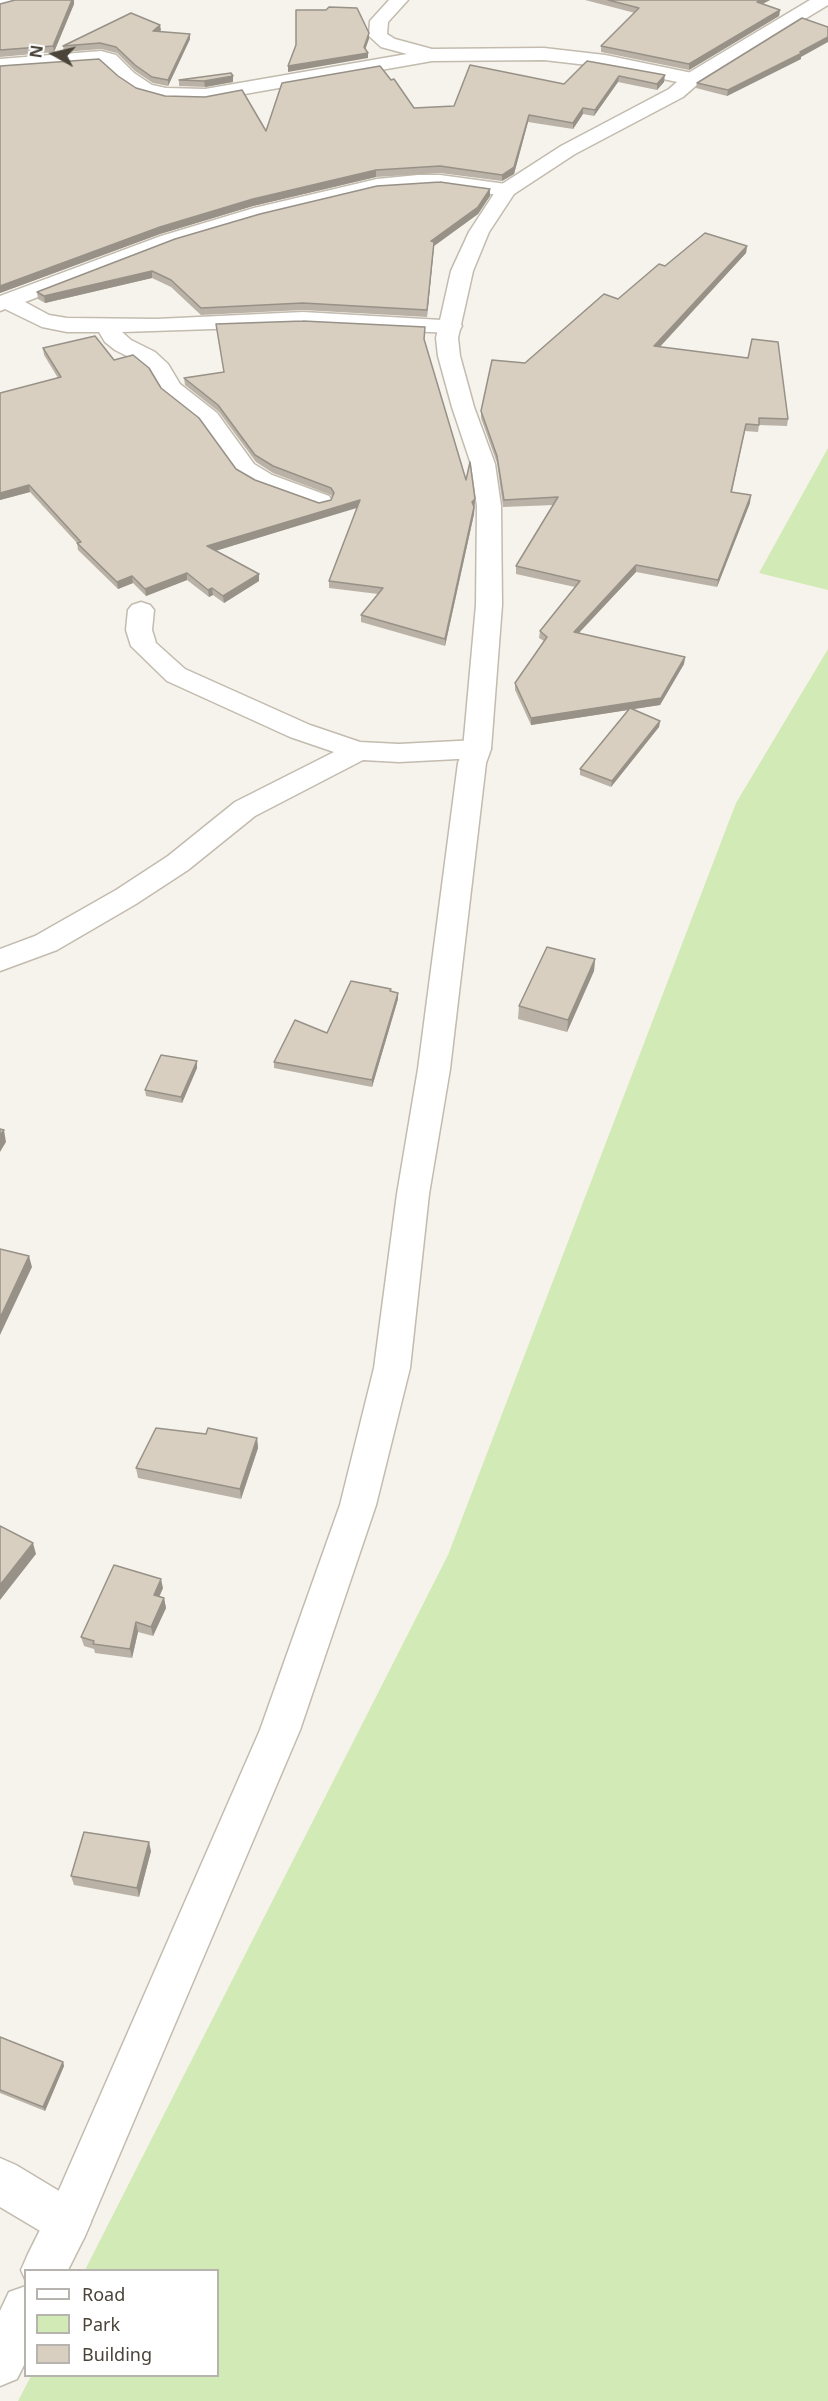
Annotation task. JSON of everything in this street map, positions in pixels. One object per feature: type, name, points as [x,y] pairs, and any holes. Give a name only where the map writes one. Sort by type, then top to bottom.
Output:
[{"type":"street","points":[[0,4],[9,0]]},
{"type":"street","points":[[399,0],[378,21],[378,36],[388,43],[432,55]]},
{"type":"street","points":[[45,2269],[68,2222],[280,1730],[358,1505],[392,1368],[413,1194],[434,1070],[472,763],[477,749],[489,605],[489,506],[482,455],[470,429],[449,356],[447,338],[455,298],[471,248],[506,190],[568,150],[676,93],[692,79],[823,0]]},
{"type":"street","points":[[0,65],[101,57],[109,59],[127,77],[145,89],[166,94],[205,95],[432,55],[544,54],[605,61],[692,79]]},
{"type":"street","points":[[4,303],[168,240],[254,214],[376,185],[418,181],[506,190]]},
{"type":"street","points":[[4,303],[42,320],[67,325],[211,324],[303,318],[451,326]]},
{"type":"street","points":[[147,357],[211,324]]},
{"type":"street","points":[[107,326],[113,337],[123,345],[147,357],[160,369],[171,388],[209,418],[246,469],[264,480],[320,501]]},
{"type":"street","points":[[141,610],[139,630],[144,645],[176,675],[246,708],[358,751],[399,753],[477,749]]},
{"type":"street","points":[[0,960],[46,943],[126,897],[178,863],[226,821],[245,809],[358,751]]},
{"type":"street","points":[[0,2181],[68,2222]]},
{"type":"street","points":[[0,2362],[24,2313]]},
{"type":"green space","points":[[828,448],[828,590],[759,573]]},
{"type":"green space","points":[[828,649],[828,2401],[18,2401],[30,2377],[219,2377],[219,2269],[86,2269],[448,1555],[736,803]]},
{"type":"building","points":[[15,0],[72,0],[53,46],[0,50],[0,4]]},
{"type":"building","points":[[608,0],[760,0],[757,2],[780,10],[689,64],[601,46],[639,8]]},
{"type":"building","points":[[329,7],[357,8],[369,33],[364,47],[368,53],[288,66],[296,45],[296,10],[326,10]]},
{"type":"building","points":[[131,13],[160,25],[153,31],[190,34],[168,80],[152,77],[116,47],[100,43],[63,46]]},
{"type":"building","points":[[802,18],[828,27],[828,37],[800,52],[802,53],[728,90],[697,83]]},
{"type":"building","points":[[99,59],[136,88],[165,96],[205,97],[242,90],[266,131],[282,83],[380,66],[391,80],[394,79],[414,108],[454,106],[470,65],[564,84],[587,61],[665,75],[657,84],[619,76],[595,110],[583,108],[573,123],[529,115],[514,167],[502,175],[440,166],[376,170],[253,199],[160,227],[0,286],[0,66]]},
{"type":"building","points":[[231,73],[233,76],[204,81],[179,80]]},
{"type":"building","points":[[440,182],[490,189],[478,207],[431,241],[434,242],[427,310],[303,303],[201,308],[171,280],[152,271],[44,296],[37,292],[175,239],[260,214],[377,186]]},
{"type":"building","points":[[705,233],[747,246],[654,346],[748,358],[752,339],[778,342],[788,419],[759,418],[759,425],[746,424],[731,492],[751,495],[718,580],[636,565],[574,632],[685,657],[661,698],[531,718],[515,683],[547,637],[540,631],[580,581],[516,566],[558,497],[504,500],[497,456],[481,411],[492,360],[525,363],[604,294],[618,299],[659,264],[665,266]]},
{"type":"building","points":[[303,321],[425,327],[424,339],[466,480],[470,462],[475,499],[472,502],[474,507],[445,639],[361,615],[383,588],[329,581],[360,500],[207,546],[259,574],[223,596],[212,588],[208,590],[187,573],[145,589],[132,576],[117,582],[77,543],[81,542],[29,485],[0,493],[0,393],[61,377],[43,348],[95,336],[114,360],[133,355],[149,368],[161,388],[199,418],[236,469],[255,480],[319,503],[331,500],[334,493],[331,488],[273,466],[255,455],[218,405],[184,378],[224,372],[216,324]]},
{"type":"building","points":[[630,708],[660,721],[612,781],[580,769]]},
{"type":"building","points":[[547,947],[595,959],[568,1020],[519,1006]]},
{"type":"building","points":[[351,981],[391,989],[390,991],[398,993],[372,1080],[274,1062],[295,1020],[327,1033]]},
{"type":"building","points":[[161,1055],[197,1061],[181,1097],[145,1090]]},
{"type":"building","points":[[0,1249],[29,1256],[0,1318]]},
{"type":"building","points":[[156,1428],[206,1434],[208,1428],[257,1438],[240,1489],[136,1468]]},
{"type":"building","points":[[0,1526],[33,1543],[0,1585]]},
{"type":"building","points":[[114,1565],[161,1579],[154,1595],[164,1598],[151,1627],[136,1622],[130,1649],[93,1644],[94,1641],[81,1637]]},
{"type":"building","points":[[84,1832],[149,1842],[137,1888],[71,1876]]},
{"type":"building","points":[[0,2037],[63,2062],[43,2107],[0,2090]]}]
